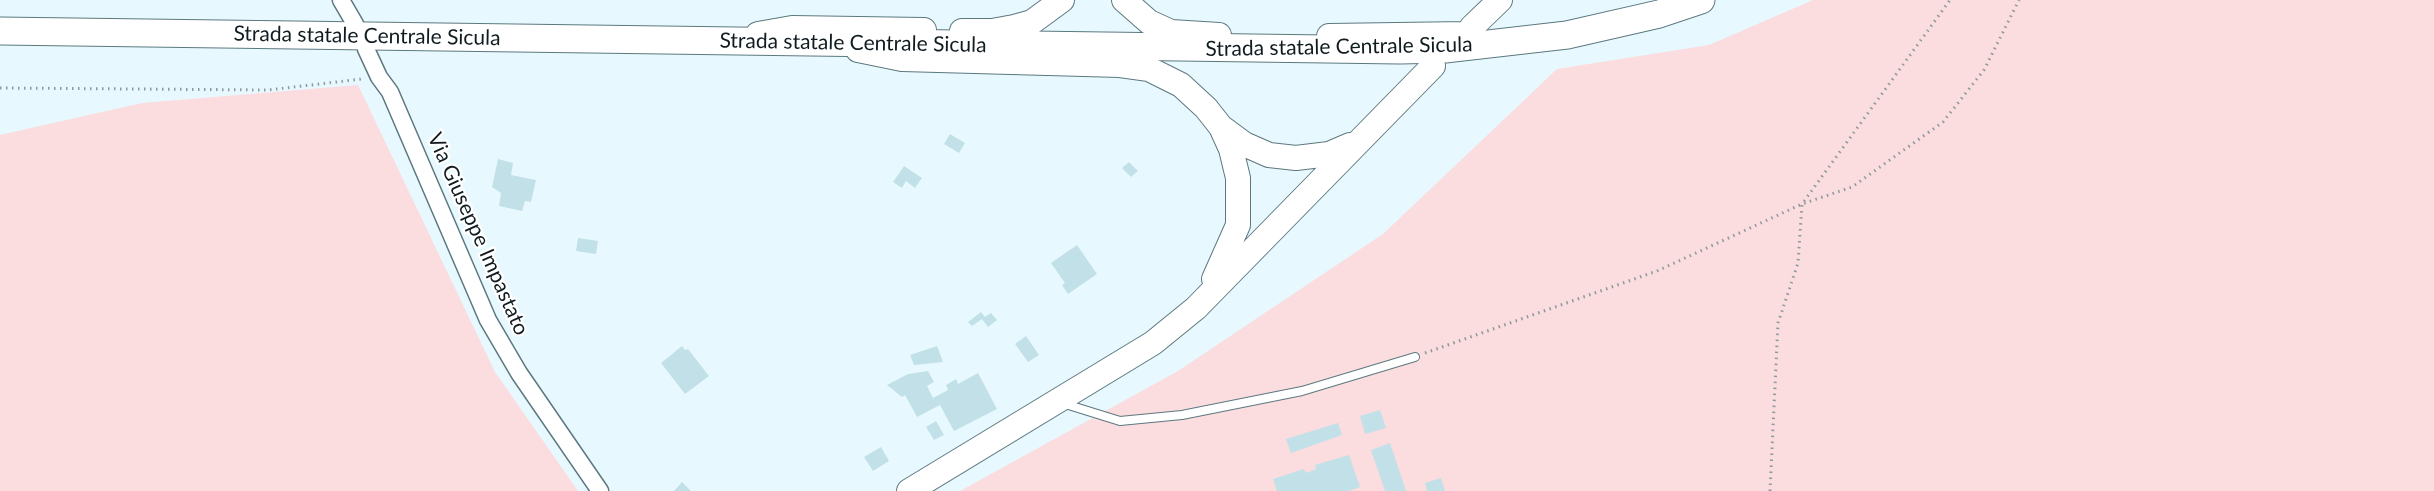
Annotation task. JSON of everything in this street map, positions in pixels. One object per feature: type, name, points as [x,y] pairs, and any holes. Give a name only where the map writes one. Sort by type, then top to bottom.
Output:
[{"type":"main road","points":[[717,41],[792,28],[992,31],[1032,22],[1062,0]]},
{"type":"main road","points":[[1124,0],[1149,22],[1171,32],[1197,35],[1442,36],[1614,26]]},
{"type":"main road","points":[[1472,27],[1500,0]]},
{"type":"main road","name":"Strada statale Centrale Sicula","points":[[0,31],[1400,50],[1511,42],[1614,26],[1701,0]]},
{"type":"main road","points":[[820,43],[902,59],[1120,65],[1149,69],[1181,86],[1206,108],[1221,127],[1231,149],[1238,178],[1238,225],[1226,258],[1196,308]]},
{"type":"main road","points":[[909,491],[1153,343],[1196,308],[1356,142],[1433,66]]},
{"type":"main road","points":[[1221,127],[1244,144],[1269,155],[1296,158],[1329,154],[1356,142]]},
{"type":"street","points":[[341,0],[355,24]]},
{"type":"street","name":"Via Giuseppe Impastato","points":[[366,50],[379,77],[390,92],[488,320],[519,373],[600,491]]},
{"type":"lane","points":[[1059,402],[1120,421],[1182,415],[1302,391],[1415,357]]},
{"type":"path","points":[[1770,491],[1776,422],[1778,323],[1798,263],[1802,204],[1950,0]]},
{"type":"path","points":[[1415,357],[1657,271],[1802,204],[1852,187],[1943,122],[1984,70],[2019,0]]},
{"type":"path","points":[[0,88],[268,90],[379,77]]},
{"type":"shaded area","points":[[1813,0],[2434,0],[2434,491],[960,491],[1178,371],[1383,234],[1557,69],[1709,45]]},
{"type":"shaded area","points":[[358,85],[495,372],[578,491],[0,491],[0,135],[142,103]]},
{"type":"building","points":[[950,134],[965,143],[959,153],[944,144]]},
{"type":"building","points":[[498,159],[513,163],[511,175],[536,180],[531,202],[525,201],[522,211],[499,206],[501,193],[492,187]]},
{"type":"building","points":[[1129,162],[1138,171],[1131,177],[1122,168]]},
{"type":"building","points":[[904,166],[922,178],[915,188],[906,181],[902,188],[893,182]]},
{"type":"building","points":[[578,238],[598,241],[596,254],[576,251]]},
{"type":"building","points":[[1077,245],[1097,274],[1068,294],[1062,285],[1065,283],[1051,263]]},
{"type":"building","points":[[981,312],[985,317],[991,313],[997,320],[988,327],[982,319],[972,326],[968,322]]},
{"type":"building","points":[[1026,336],[1039,355],[1028,362],[1015,344]]},
{"type":"building","points":[[682,346],[685,350],[688,349],[709,376],[685,394],[661,363]]},
{"type":"building","points":[[937,346],[943,362],[914,365],[910,355]]},
{"type":"building","points":[[928,371],[934,382],[927,386],[933,398],[948,390],[946,385],[956,379],[958,384],[978,373],[997,409],[954,431],[940,405],[917,417],[905,395],[902,397],[887,385],[908,374]]},
{"type":"building","points":[[1380,410],[1386,428],[1365,434],[1360,416]]},
{"type":"building","points":[[936,421],[944,435],[934,440],[926,427]]},
{"type":"building","points":[[1338,423],[1342,435],[1291,453],[1286,439]]},
{"type":"building","points":[[1390,443],[1406,491],[1385,491],[1371,450]]},
{"type":"building","points":[[881,447],[889,461],[873,471],[864,457]]},
{"type":"building","points":[[1349,455],[1360,487],[1349,491],[1277,491],[1273,479],[1304,469],[1306,473],[1316,469],[1315,465]]},
{"type":"building","points":[[1441,478],[1445,491],[1427,491],[1425,483]]},
{"type":"building","points":[[682,482],[691,491],[674,491]]}]
